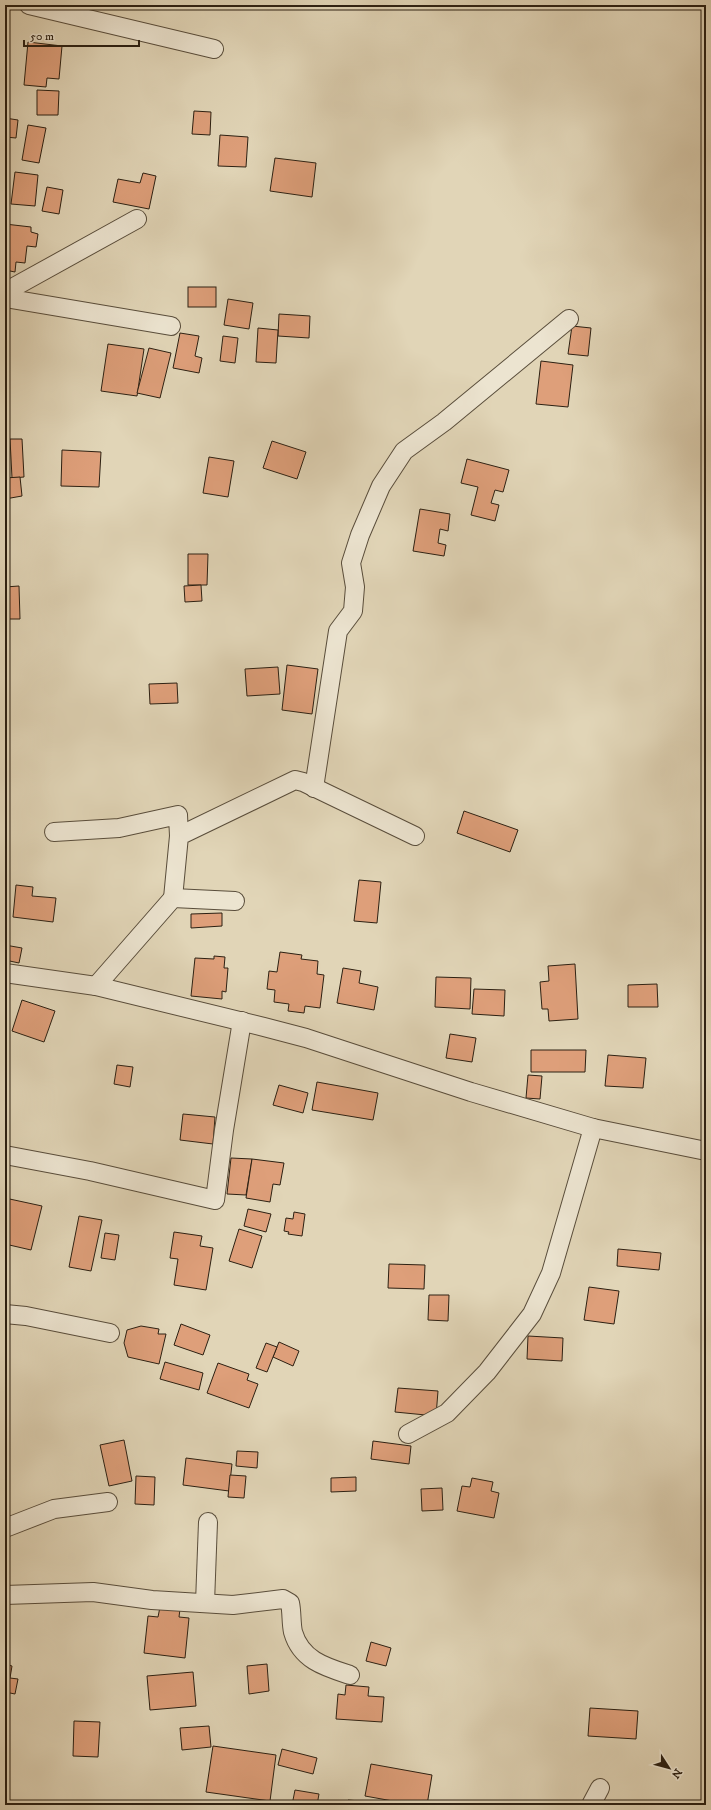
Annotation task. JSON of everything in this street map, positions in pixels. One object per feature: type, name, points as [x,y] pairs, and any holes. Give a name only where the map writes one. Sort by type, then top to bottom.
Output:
[{"type":"street","points":[[29,5],[214,49]]},
{"type":"street","points":[[5,292],[137,219]]},
{"type":"street","points":[[5,298],[171,326]]},
{"type":"street","points":[[314,788],[338,631],[353,611],[355,587],[351,564],[360,535],[381,486],[404,451],[444,422],[569,319]]},
{"type":"street","points":[[179,836],[295,780],[303,782],[415,836]]},
{"type":"street","points":[[54,832],[119,828],[178,815],[179,836],[173,898],[96,986]]},
{"type":"street","points":[[173,898],[235,900]]},
{"type":"street","points":[[5,973],[96,986],[306,1038],[471,1092],[593,1128],[706,1151]]},
{"type":"street","points":[[5,1155],[90,1171],[215,1200],[224,1130],[242,1022]]},
{"type":"street","points":[[408,1434],[447,1413],[487,1372],[532,1314],[551,1273],[593,1128]]},
{"type":"street","points":[[5,1314],[26,1316],[110,1332]]},
{"type":"street","points":[[5,1528],[54,1509],[108,1502]]},
{"type":"street","points":[[205,1603],[208,1522]]},
{"type":"street","points":[[5,1595],[93,1592],[152,1600],[233,1605],[282,1599],[290,1604],[293,1632],[304,1652],[320,1666],[350,1675]]},
{"type":"street","points":[[591,1805],[600,1788]]},
{"type":"building","points":[[28,42],[62,46],[59,79],[47,78],[46,87],[24,85]]},
{"type":"building","points":[[37,90],[59,91],[58,115],[37,115]]},
{"type":"building","points":[[194,111],[211,112],[210,135],[192,134]]},
{"type":"building","points":[[5,118],[18,120],[16,138],[5,137]]},
{"type":"building","points":[[28,125],[46,128],[39,163],[22,160]]},
{"type":"building","points":[[220,135],[248,137],[246,167],[218,166]]},
{"type":"building","points":[[275,158],[316,163],[312,197],[270,191]]},
{"type":"building","points":[[15,172],[38,175],[35,206],[11,204]]},
{"type":"building","points":[[143,173],[156,176],[149,209],[113,202],[118,179],[140,183]]},
{"type":"building","points":[[47,187],[63,190],[59,214],[42,211]]},
{"type":"building","points":[[5,224],[31,227],[31,232],[38,234],[36,247],[27,246],[25,263],[16,262],[15,272],[5,270]]},
{"type":"building","points":[[188,287],[216,287],[216,307],[188,307]]},
{"type":"building","points":[[228,299],[253,303],[249,329],[224,325]]},
{"type":"building","points":[[279,314],[310,316],[309,338],[278,336]]},
{"type":"building","points":[[572,326],[591,328],[588,356],[568,354]]},
{"type":"building","points":[[258,328],[278,330],[276,363],[256,362]]},
{"type":"building","points":[[180,333],[199,336],[195,356],[202,358],[199,373],[173,368]]},
{"type":"building","points":[[223,336],[238,338],[235,363],[220,361]]},
{"type":"building","points":[[108,344],[144,349],[137,396],[101,391]]},
{"type":"building","points":[[149,348],[171,353],[160,398],[137,393]]},
{"type":"building","points":[[541,361],[573,365],[568,407],[536,404]]},
{"type":"building","points":[[10,439],[22,439],[24,477],[12,478]]},
{"type":"building","points":[[272,441],[306,452],[297,479],[263,468]]},
{"type":"building","points":[[5,445],[9,478],[5,478]]},
{"type":"building","points":[[62,450],[101,452],[99,487],[61,486]]},
{"type":"building","points":[[209,457],[234,461],[228,497],[203,493]]},
{"type":"building","points":[[467,459],[509,470],[503,492],[495,490],[491,503],[499,505],[495,521],[471,515],[478,487],[461,483]]},
{"type":"building","points":[[20,477],[22,496],[5,499],[5,478]]},
{"type":"building","points":[[420,509],[450,514],[448,531],[440,529],[438,543],[446,545],[444,556],[413,551]]},
{"type":"building","points":[[188,554],[208,554],[207,585],[188,585]]},
{"type":"building","points":[[201,585],[202,601],[185,602],[184,586]]},
{"type":"building","points":[[19,586],[20,619],[5,619],[5,587]]},
{"type":"building","points":[[287,665],[318,669],[312,714],[282,710]]},
{"type":"building","points":[[278,667],[280,694],[247,696],[245,669]]},
{"type":"building","points":[[177,683],[178,703],[150,704],[149,684]]},
{"type":"building","points":[[464,811],[518,830],[510,852],[457,833]]},
{"type":"building","points":[[359,880],[381,882],[377,923],[354,921]]},
{"type":"building","points":[[16,885],[33,887],[32,896],[56,898],[53,922],[13,917]]},
{"type":"building","points":[[222,913],[222,926],[191,928],[191,914]]},
{"type":"building","points":[[5,945],[22,948],[19,963],[5,960]]},
{"type":"building","points":[[280,952],[302,955],[301,959],[318,961],[317,974],[324,975],[320,1008],[305,1006],[304,1013],[288,1011],[289,1004],[274,1002],[275,990],[267,989],[269,971],[277,972]]},
{"type":"building","points":[[214,956],[225,957],[224,968],[228,968],[226,992],[222,991],[222,999],[191,996],[195,958],[214,959]]},
{"type":"building","points":[[575,964],[578,1019],[549,1021],[548,1009],[542,1009],[540,982],[549,981],[548,966]]},
{"type":"building","points":[[343,968],[361,971],[359,983],[378,987],[374,1010],[337,1003]]},
{"type":"building","points":[[436,977],[471,978],[470,1009],[435,1007]]},
{"type":"building","points":[[657,984],[658,1007],[628,1007],[628,985]]},
{"type":"building","points":[[474,989],[505,990],[504,1016],[472,1014]]},
{"type":"building","points":[[22,1000],[55,1011],[44,1042],[12,1031]]},
{"type":"building","points":[[450,1034],[476,1038],[472,1062],[446,1058]]},
{"type":"building","points":[[531,1050],[586,1050],[585,1072],[531,1072]]},
{"type":"building","points":[[608,1055],[646,1058],[643,1088],[605,1086]]},
{"type":"building","points":[[117,1065],[133,1067],[130,1087],[114,1084]]},
{"type":"building","points":[[528,1075],[542,1076],[540,1099],[526,1098]]},
{"type":"building","points":[[317,1082],[378,1093],[373,1120],[312,1110]]},
{"type":"building","points":[[279,1085],[308,1093],[303,1113],[273,1105]]},
{"type":"building","points":[[183,1114],[215,1117],[213,1144],[180,1140]]},
{"type":"building","points":[[231,1158],[252,1159],[246,1195],[227,1194]]},
{"type":"building","points":[[252,1159],[284,1163],[280,1185],[273,1184],[270,1202],[246,1198]]},
{"type":"building","points":[[5,1198],[42,1206],[31,1250],[5,1244]]},
{"type":"building","points":[[248,1209],[271,1214],[266,1232],[244,1226]]},
{"type":"building","points":[[294,1212],[305,1214],[302,1236],[288,1234],[289,1232],[284,1231],[286,1218],[293,1219]]},
{"type":"building","points":[[79,1216],[102,1220],[91,1271],[69,1267]]},
{"type":"building","points":[[239,1229],[262,1236],[252,1268],[229,1261]]},
{"type":"building","points":[[174,1232],[202,1236],[200,1246],[213,1248],[206,1290],[174,1285],[178,1259],[170,1258]]},
{"type":"building","points":[[105,1233],[119,1235],[115,1260],[101,1258]]},
{"type":"building","points":[[618,1249],[661,1253],[659,1270],[617,1266]]},
{"type":"building","points":[[389,1264],[425,1265],[424,1289],[388,1288]]},
{"type":"building","points":[[589,1287],[619,1291],[614,1324],[584,1320]]},
{"type":"building","points":[[429,1295],[449,1295],[448,1321],[428,1320]]},
{"type":"building","points":[[181,1324],[210,1335],[203,1355],[174,1345]]},
{"type":"building","points":[[141,1326],[159,1329],[158,1334],[166,1334],[159,1364],[128,1357],[124,1343],[127,1330]]},
{"type":"building","points":[[528,1336],[563,1338],[562,1361],[527,1359]]},
{"type":"building","points":[[279,1342],[299,1351],[293,1366],[273,1357]]},
{"type":"building","points":[[266,1343],[277,1347],[267,1372],[256,1368]]},
{"type":"building","points":[[165,1362],[203,1373],[199,1390],[160,1379]]},
{"type":"building","points":[[218,1363],[249,1374],[247,1380],[258,1384],[249,1408],[207,1393]]},
{"type":"building","points":[[398,1388],[438,1391],[436,1416],[395,1412]]},
{"type":"building","points":[[124,1440],[132,1481],[109,1486],[100,1445]]},
{"type":"building","points":[[373,1441],[411,1446],[409,1464],[371,1459]]},
{"type":"building","points":[[237,1451],[258,1452],[257,1468],[236,1466]]},
{"type":"building","points":[[186,1458],[232,1464],[229,1491],[183,1485]]},
{"type":"building","points":[[230,1475],[246,1476],[244,1498],[228,1497]]},
{"type":"building","points":[[136,1476],[155,1477],[154,1505],[135,1504]]},
{"type":"building","points":[[356,1477],[356,1491],[331,1492],[331,1478]]},
{"type":"building","points":[[472,1478],[493,1482],[491,1491],[499,1493],[494,1518],[457,1511],[462,1486],[470,1487]]},
{"type":"building","points":[[442,1488],[443,1510],[422,1511],[421,1489]]},
{"type":"building","points":[[160,1607],[180,1609],[179,1617],[189,1618],[185,1658],[144,1653],[148,1616],[158,1617]]},
{"type":"building","points":[[371,1642],[391,1648],[386,1666],[366,1661]]},
{"type":"building","points":[[5,1664],[12,1666],[10,1678],[18,1679],[15,1694],[5,1692]]},
{"type":"building","points":[[267,1664],[269,1691],[249,1694],[247,1666]]},
{"type":"building","points":[[193,1672],[196,1706],[150,1710],[147,1676]]},
{"type":"building","points":[[346,1685],[369,1687],[368,1696],[384,1697],[382,1722],[336,1719],[338,1694],[345,1695]]},
{"type":"building","points":[[590,1708],[638,1711],[636,1739],[588,1736]]},
{"type":"building","points":[[74,1721],[100,1722],[98,1757],[73,1756]]},
{"type":"building","points":[[209,1726],[211,1747],[182,1750],[180,1728]]},
{"type":"building","points":[[213,1746],[276,1755],[270,1801],[206,1792]]},
{"type":"building","points":[[282,1749],[317,1758],[313,1774],[278,1765]]},
{"type":"building","points":[[371,1764],[432,1775],[427,1805],[415,1805],[365,1796]]},
{"type":"building","points":[[295,1790],[319,1794],[317,1805],[292,1805]]},
{"type":"building","points":[[348,1800],[360,1801],[359,1805],[348,1805]]}]
